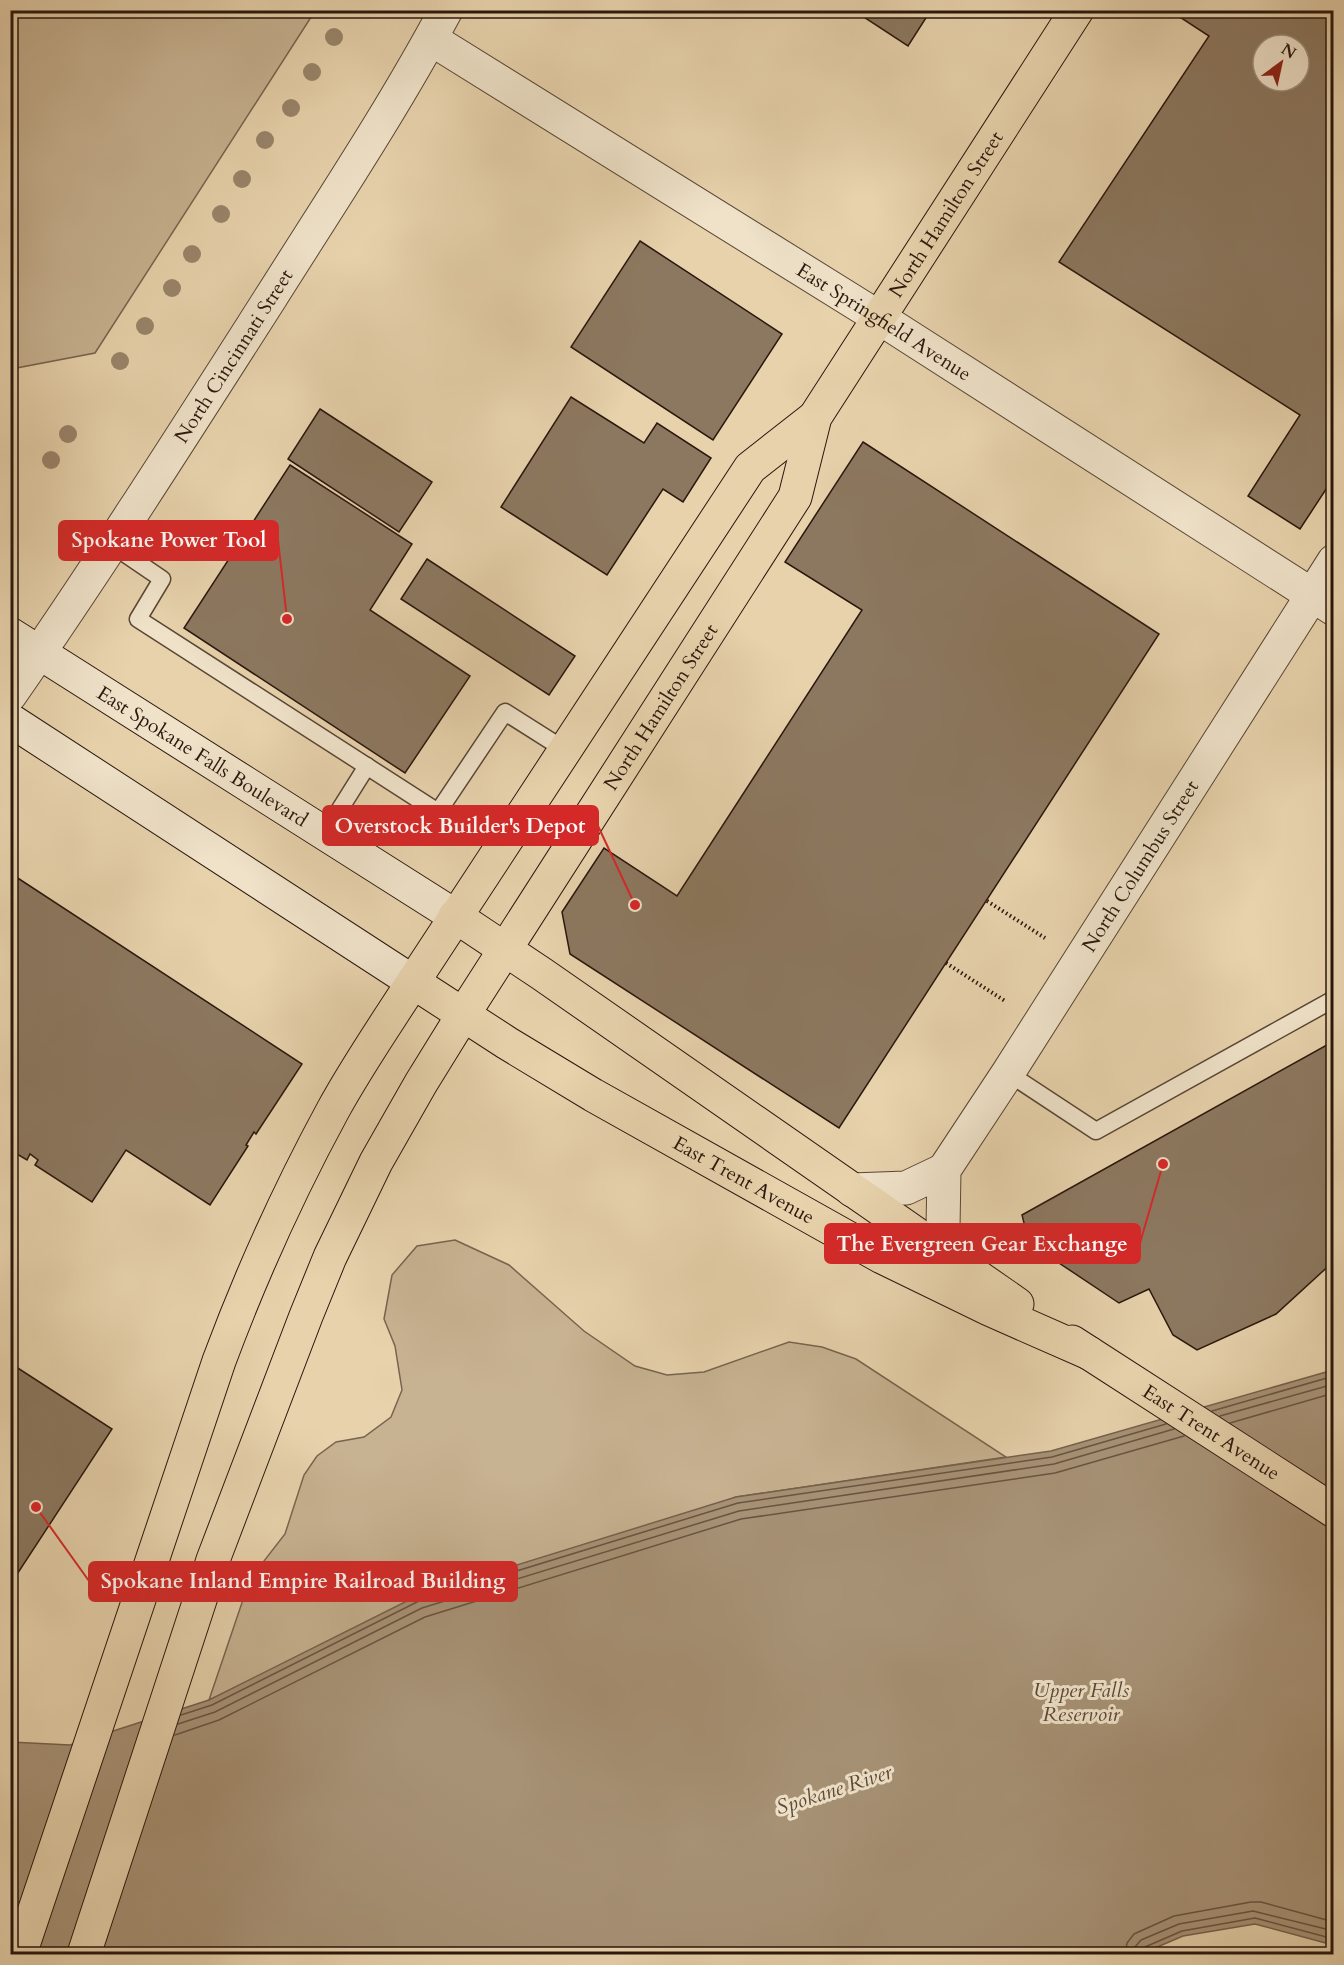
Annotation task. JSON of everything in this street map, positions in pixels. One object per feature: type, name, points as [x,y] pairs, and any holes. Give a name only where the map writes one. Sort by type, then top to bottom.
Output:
[{"type":"main road","name":"North Hamilton Street","points":[[84,1954],[213,1560],[330,1257],[376,1162],[463,1015],[795,497],[815,417],[1077,10]]},
{"type":"main road","name":"North Hamilton Street","points":[[20,1954],[219,1361],[248,1284],[304,1165],[334,1108],[455,916],[750,468],[815,417]]},
{"type":"main road","name":"East Trent Avenue","points":[[455,916],[1100,1361],[1334,1511]]},
{"type":"main road","name":"East Trent Avenue","points":[[413,982],[592,1095],[882,1257],[1100,1361]]},
{"type":"street","name":"East Springfield Avenue","points":[[439,25],[878,317],[1323,602]]},
{"type":"street","name":"North Cincinnati Street","points":[[10,695],[112,545],[405,86],[439,25]]},
{"type":"street","name":"North Columbus Street","points":[[944,1170],[1323,602],[1334,561]]},
{"type":"street","name":"East Spokane Falls Boulevard","points":[[10,633],[455,916]]},
{"type":"street","points":[[10,720],[413,982]]},
{"type":"street","points":[[852,1190],[906,1188],[944,1170],[943,1228],[946,1256]]},
{"type":"lane","points":[[112,545],[162,579],[138,619],[438,812],[505,712],[565,750]]},
{"type":"lane","points":[[325,833],[367,766]]},
{"type":"lane","points":[[1008,1073],[1096,1131],[1334,999]]},
{"type":"path","points":[[987,901],[1045,938]]},
{"type":"path","points":[[946,963],[1005,1001]]},
{"type":"shaded area","points":[[11,10],[315,11],[95,353],[11,369]]},
{"type":"shaded area","points":[[455,1240],[509,1265],[584,1331],[635,1366],[667,1375],[704,1372],[789,1342],[822,1347],[856,1359],[1006,1457],[736,1497],[209,1700],[250,1579],[285,1534],[304,1475],[317,1456],[336,1442],[364,1437],[391,1417],[402,1390],[395,1346],[384,1319],[392,1275],[417,1246]]},
{"type":"water","name":"Upper Falls Reservoir","points":[[1333,1370],[1333,1945],[1255,1924],[1183,1936],[1141,1954],[11,1954],[11,1742],[70,1745],[209,1700],[417,1596],[736,1497],[1051,1451]]},
{"type":"building","points":[[853,10],[931,10],[908,46]]},
{"type":"building","points":[[1169,10],[1334,10],[1334,477],[1300,529],[1248,496],[1300,415],[1059,262],[1209,36]]},
{"type":"building","points":[[640,241],[782,334],[713,440],[571,347]]},
{"type":"building","points":[[571,397],[644,443],[657,423],[711,458],[683,502],[663,489],[607,575],[501,507]]},
{"type":"building","points":[[320,409],[432,482],[399,532],[288,459]]},
{"type":"building","points":[[863,442],[1159,634],[839,1128],[570,954],[562,912],[604,848],[677,896],[862,610],[785,562]]},
{"type":"building","points":[[290,465],[412,544],[370,610],[470,676],[405,773],[184,628]]},
{"type":"building","points":[[427,559],[575,656],[549,695],[401,599]]},
{"type":"building","points":[[10,873],[302,1064],[256,1134],[254,1132],[246,1145],[248,1146],[210,1205],[126,1150],[92,1202],[35,1165],[38,1160],[30,1154],[27,1160],[10,1150]]},
{"type":"building","points":[[1334,1041],[1334,1261],[1276,1314],[1197,1350],[1173,1335],[1149,1289],[1119,1303],[1029,1243],[1022,1215]]},
{"type":"building","points":[[10,1363],[112,1429],[10,1585]]},
{"type":"place","name":"Spokane Power Tool","points":[[287,619]]},
{"type":"place","name":"Overstock Builder's Depot","points":[[635,905]]},
{"type":"place","name":"The Evergreen Gear Exchange","points":[[1163,1164]]},
{"type":"place","name":"Spokane Inland Empire Railroad Building","points":[[36,1507]]},
{"type":"water label","name":"Spokane River","points":[[834,1790]]}]
